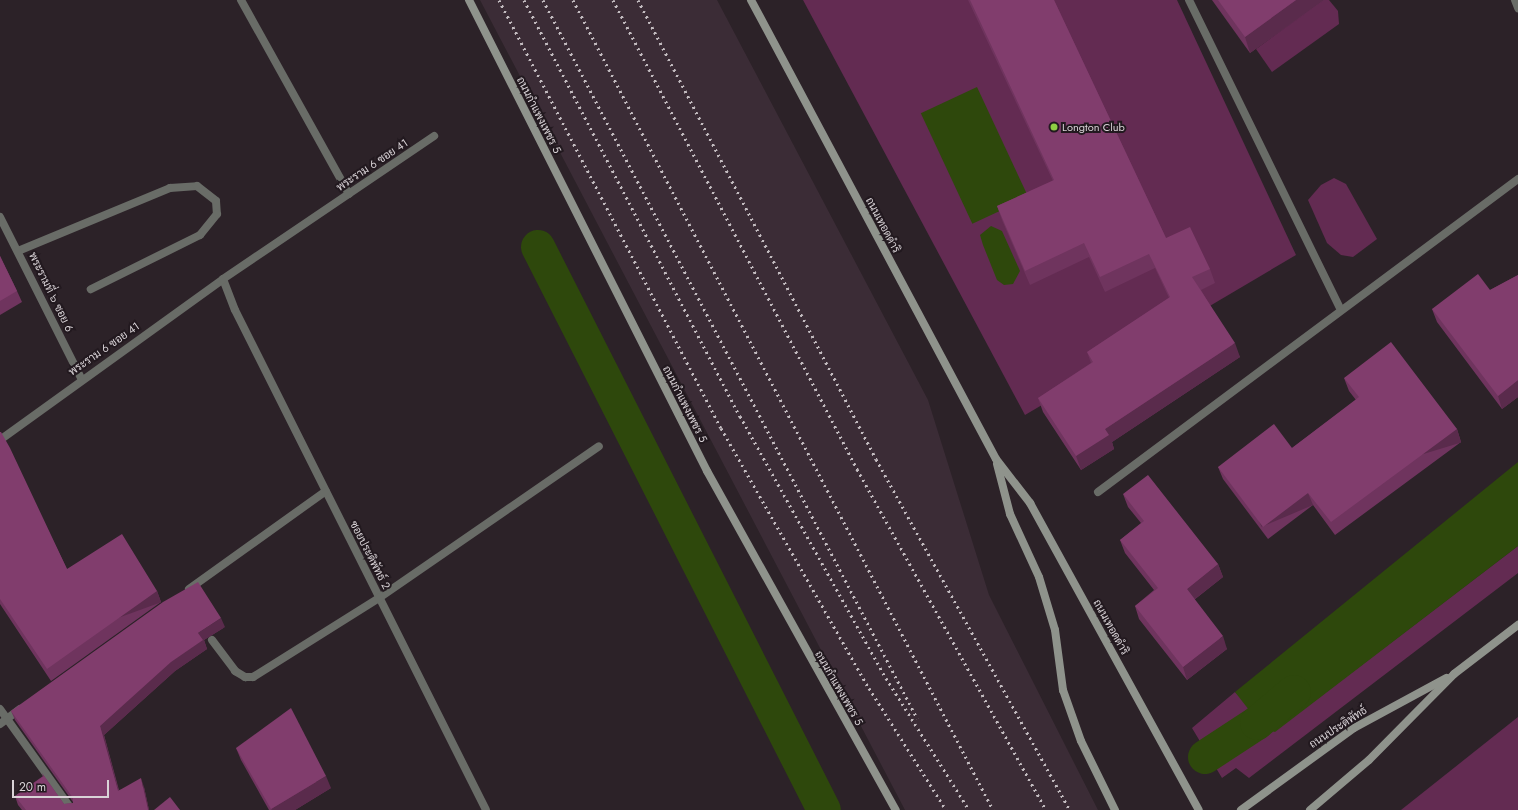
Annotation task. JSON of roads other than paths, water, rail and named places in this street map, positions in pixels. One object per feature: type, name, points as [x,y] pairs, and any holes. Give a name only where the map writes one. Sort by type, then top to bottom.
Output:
[{"type":"street","points":[[241,0],[349,194]]},
{"type":"street","name":"ถนนกำแพงเพชร 5","points":[[469,0],[707,471],[896,810]]},
{"type":"street","name":"ถนนเทอดดำริ","points":[[751,0],[996,459],[1030,503],[1199,810]]},
{"type":"street","points":[[1189,0],[1341,310]]},
{"type":"street","points":[[1515,0],[1518,8]]},
{"type":"street","name":"พระราม 6 ซอย 41","points":[[0,440],[81,378],[223,279],[434,136]]},
{"type":"street","points":[[1098,492],[1518,179]]},
{"type":"street","points":[[18,251],[170,188],[197,186],[216,201],[217,214],[200,235],[91,289]]},
{"type":"street","name":"พระรามที่ ๖ ซอย 6","points":[[0,216],[81,378]]},
{"type":"street","name":"ซอยประดิพัทธ์ 2","points":[[223,279],[235,310],[486,810]]},
{"type":"street","points":[[212,640],[235,671],[245,677],[253,677],[380,598],[599,446]]},
{"type":"street","name":"ถนนเทอดดำริ","points":[[996,459],[1010,514],[1039,577],[1055,630],[1064,690],[1081,741],[1115,810]]},
{"type":"street","points":[[183,593],[326,492]]},
{"type":"street","name":"ถนนประดิพัทธ์","points":[[1310,810],[1369,760],[1454,674],[1518,625]]},
{"type":"street","name":"ถนนประดิพัทธ์","points":[[1241,810],[1354,728],[1454,674]]},
{"type":"street","points":[[0,724],[27,704]]},
{"type":"street","points":[[0,709],[72,810]]},
{"type":"waterway","points":[[538,247],[824,810]]},
{"type":"waterway","points":[[1205,757],[1257,723],[1294,692]]},
{"type":"railway","points":[[499,0],[721,428],[869,688],[946,810]]},
{"type":"railway","points":[[524,0],[740,416],[886,678],[969,810]]},
{"type":"railway","points":[[543,0],[917,718]]},
{"type":"railway","points":[[573,0],[993,810]]},
{"type":"railway","points":[[613,0],[857,469],[1046,810]]},
{"type":"railway","points":[[638,0],[876,459],[1070,810]]},
{"type":"place","name":"Longton Club","points":[[1054,127]]}]
